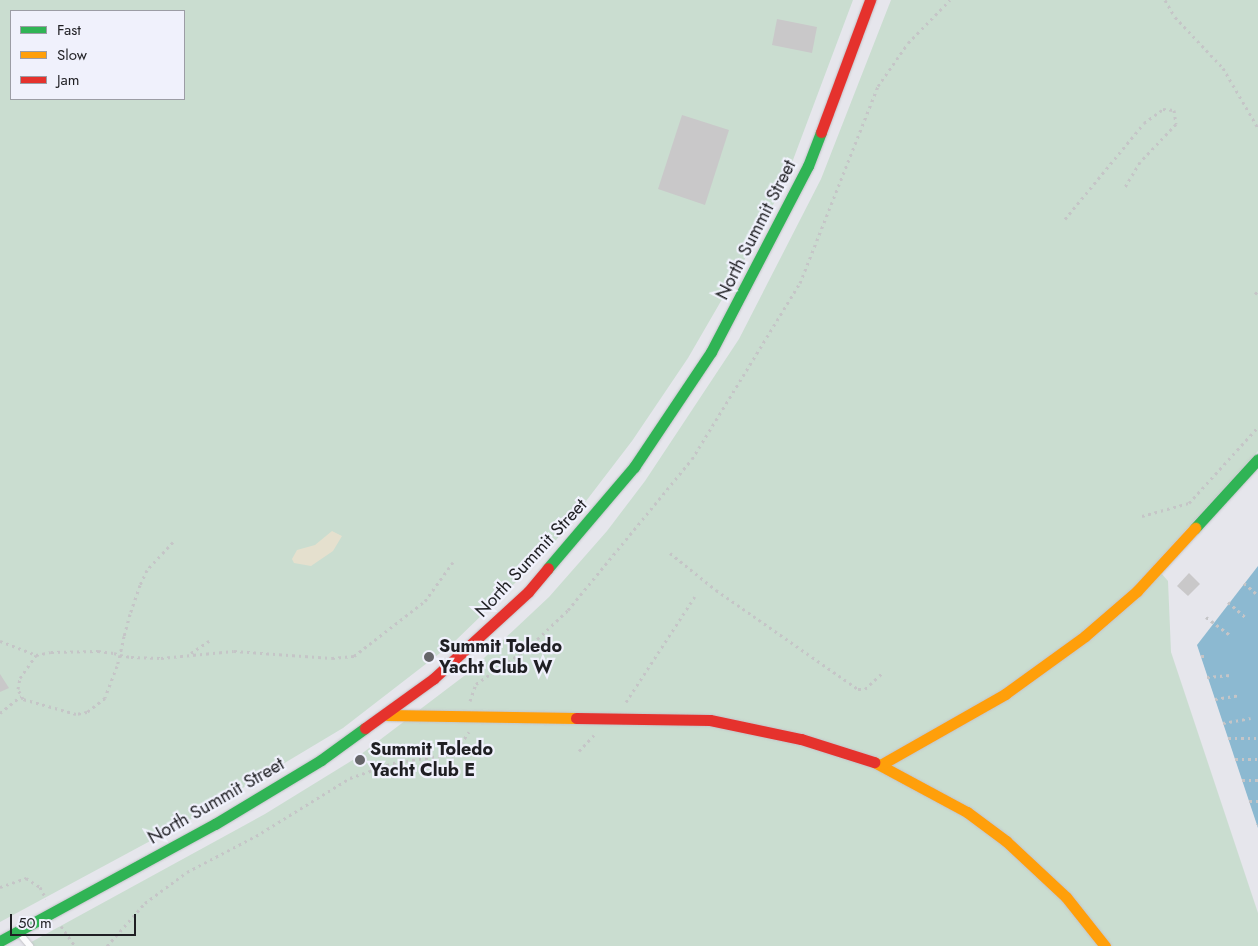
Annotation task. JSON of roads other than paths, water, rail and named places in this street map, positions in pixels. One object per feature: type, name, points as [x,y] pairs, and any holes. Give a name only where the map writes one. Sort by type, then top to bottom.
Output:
[{"type":"main road","name":"North Summit Street","points":[[0,941],[215,824],[387,715],[469,648],[528,592],[606,504],[673,410],[711,352],[787,211],[808,166],[870,0]]},
{"type":"main road","points":[[882,764],[1005,694],[1085,636],[1137,591],[1258,459]]},
{"type":"main road","points":[[387,715],[612,716],[710,720],[801,739],[882,764],[968,812],[1006,841],[1066,897],[1105,946]]},
{"type":"lane","points":[[18,931],[30,946]]},
{"type":"water","points":[[1258,566],[1258,828],[1197,645]]},
{"type":"place","name":"Summit Toledo Yacht Club W","points":[[429,657]]},
{"type":"place","name":"Summit Toledo Yacht Club E","points":[[360,760]]}]
